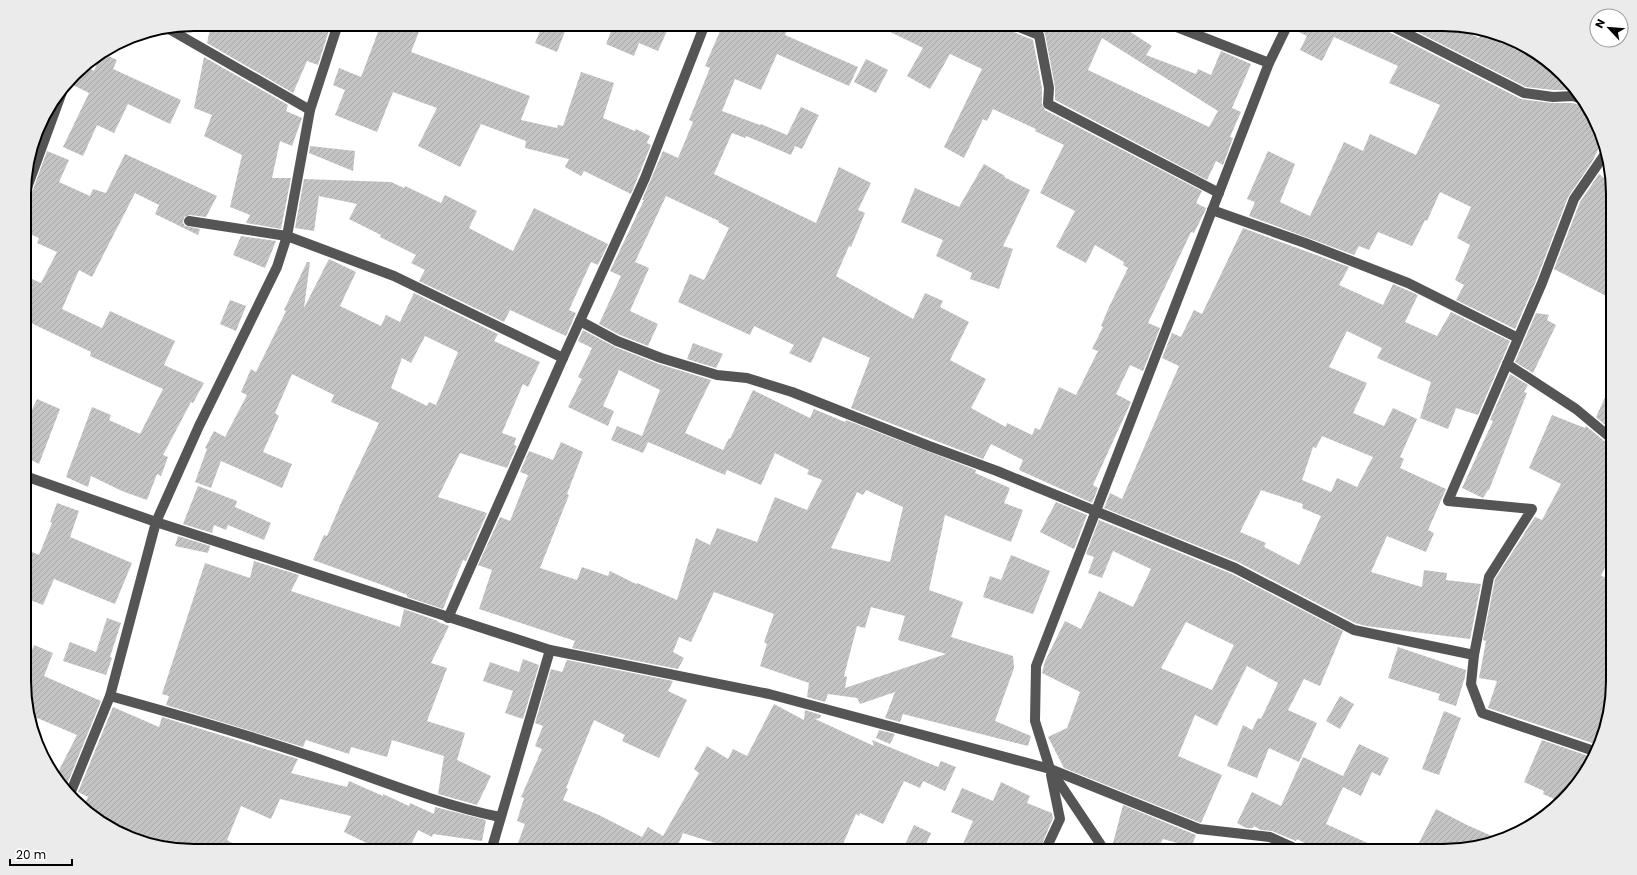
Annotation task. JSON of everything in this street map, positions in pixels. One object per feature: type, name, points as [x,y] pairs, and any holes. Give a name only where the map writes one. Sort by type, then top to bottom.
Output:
[{"type":"street","points":[[72,790],[110,696],[156,522],[199,426],[277,267],[287,236],[310,110],[336,31]]},
{"type":"street","points":[[448,618],[563,358],[645,178],[702,31]]},
{"type":"street","points":[[1029,31],[1039,35],[1049,88],[1048,104],[1219,193]]},
{"type":"street","points":[[1187,31],[1269,62]]},
{"type":"street","points":[[1048,844],[1060,820],[1050,769],[1035,721],[1036,666],[1269,62],[1284,31]]},
{"type":"street","points":[[1402,31],[1524,93],[1553,97],[1573,96]]},
{"type":"street","points":[[174,32],[310,110]]},
{"type":"street","points":[[33,166],[45,127]]},
{"type":"street","points":[[1591,750],[1482,713],[1471,684],[1474,655],[1489,577],[1532,509],[1448,501],[1542,283],[1574,199],[1602,158]]},
{"type":"street","points":[[1212,210],[1305,243],[1408,283],[1518,338]]},
{"type":"street","points":[[189,221],[287,236],[394,276],[563,358]]},
{"type":"street","points":[[580,321],[617,341],[661,358],[717,375],[747,378],[792,392],[997,471],[1235,568],[1354,630],[1474,655]]},
{"type":"street","points":[[1507,364],[1576,409],[1606,435]]},
{"type":"street","points":[[31,478],[156,522],[550,650],[769,694],[1050,769],[1199,829],[1270,837],[1286,844]]},
{"type":"street","points":[[493,844],[550,650]]},
{"type":"street","points":[[110,696],[222,728],[313,757],[441,802],[500,817]]},
{"type":"street","points":[[1050,769],[1100,844]]},
{"type":"building","points":[[210,31],[329,31],[318,65],[307,61],[293,93],[207,43]]},
{"type":"building","points":[[378,31],[419,31],[411,52],[530,96],[521,120],[557,128],[558,125],[563,126],[581,72],[614,83],[603,118],[635,131],[636,129],[650,136],[647,143],[651,145],[631,194],[584,171],[581,176],[565,167],[569,159],[525,148],[526,141],[481,124],[460,167],[418,146],[437,108],[393,92],[377,132],[335,115],[345,90],[333,85],[339,68],[361,77]]},
{"type":"building","points":[[540,31],[565,31],[557,52],[535,43]]},
{"type":"building","points":[[611,31],[667,31],[658,51],[639,43],[634,56],[606,44]]},
{"type":"building","points":[[720,31],[787,31],[785,35],[858,67],[849,86],[777,54],[761,90],[735,79],[722,111],[760,125],[761,124],[787,135],[801,107],[819,115],[802,149],[795,146],[791,155],[746,136],[745,138],[732,133],[714,174],[816,223],[839,167],[871,183],[858,210],[865,213],[851,247],[849,246],[836,276],[913,319],[925,293],[943,301],[940,307],[969,322],[950,360],[986,379],[971,408],[1006,427],[1007,423],[1032,435],[1035,428],[1040,430],[1059,387],[1076,395],[1098,351],[1092,349],[1103,327],[1101,326],[1109,307],[1128,268],[1123,265],[1124,262],[1095,245],[1086,263],[1056,247],[1075,211],[1040,193],[1064,145],[1035,131],[1036,129],[993,109],[987,121],[983,119],[964,158],[944,147],[982,69],[950,54],[930,89],[907,76],[923,48],[888,31],[1011,31],[1033,40],[1042,88],[1042,104],[1045,110],[1202,191],[1196,203],[1206,209],[1194,233],[1191,232],[1148,323],[1160,328],[1143,371],[1130,365],[1116,394],[1131,402],[1093,485],[1098,488],[1092,503],[1019,470],[1023,460],[991,444],[983,459],[851,408],[870,358],[823,337],[811,363],[789,353],[794,345],[754,326],[750,335],[678,302],[690,274],[704,280],[729,228],[718,222],[719,221],[666,196],[635,262],[649,268],[630,311],[658,324],[648,346],[620,335],[597,323],[599,324],[621,276],[610,271],[644,200],[642,200],[663,151],[678,158],[693,122],[689,120],[710,68],[705,66]]},
{"type":"building","points":[[1043,31],[1129,31],[1152,46],[1146,55],[1196,74],[1198,69],[1211,75],[1221,51],[1251,64],[1232,108],[1241,112],[1230,137],[1233,138],[1223,165],[1216,161],[1207,180],[1055,100],[1055,87]],"holes":[[[1102,38],[1218,111],[1209,127],[1088,70]]]},
{"type":"building","points":[[1297,31],[1387,31],[1521,99],[1580,105],[1594,131],[1599,148],[1592,162],[1568,197],[1536,281],[1515,329],[1456,300],[1464,285],[1455,280],[1470,245],[1457,238],[1471,207],[1440,192],[1427,221],[1425,220],[1412,246],[1378,232],[1369,250],[1359,246],[1354,255],[1249,216],[1255,202],[1247,199],[1268,151],[1295,164],[1280,202],[1310,216],[1344,142],[1363,151],[1370,134],[1416,155],[1440,105],[1389,83],[1398,66],[1334,37],[1322,61],[1300,50],[1307,36]]},
{"type":"building","points":[[1416,31],[1465,32],[1479,38],[1480,36],[1506,43],[1534,58],[1551,71],[1569,90],[1526,87]]},
{"type":"building","points":[[107,56],[117,60],[113,69],[181,100],[170,124],[128,104],[114,133],[97,125],[83,156],[63,147],[89,93],[72,85],[90,69],[94,71],[98,63]]},
{"type":"building","points":[[204,57],[288,105],[286,111],[302,118],[292,146],[280,141],[272,178],[291,178],[281,229],[246,223],[250,215],[230,207],[242,155],[204,136],[212,115],[194,108]]},
{"type":"building","points":[[866,59],[888,70],[876,93],[854,82]]},
{"type":"building","points":[[310,146],[355,151],[353,171],[309,153]]},
{"type":"building","points":[[47,151],[69,160],[59,182],[90,196],[93,189],[106,193],[125,154],[217,196],[206,217],[190,215],[184,217],[183,223],[185,226],[200,229],[198,235],[155,214],[159,205],[135,193],[92,277],[79,270],[62,309],[102,328],[110,311],[175,341],[164,365],[204,383],[193,403],[191,402],[163,455],[168,457],[161,476],[157,474],[147,500],[122,491],[91,476],[88,487],[66,477],[92,407],[111,415],[109,420],[140,434],[163,389],[90,356],[91,352],[31,323],[31,279],[41,283],[57,252],[37,243],[39,238],[31,234],[31,195]]},
{"type":"building","points":[[984,164],[1005,176],[1004,177],[1030,190],[1003,246],[1013,249],[999,289],[970,279],[972,273],[936,256],[943,240],[901,222],[915,188],[959,207]]},
{"type":"building","points":[[1599,174],[1606,179],[1606,296],[1554,269],[1580,202]]},
{"type":"building","points":[[304,179],[391,182],[404,188],[405,186],[441,203],[445,195],[477,211],[469,228],[513,251],[534,208],[608,244],[598,265],[591,262],[569,310],[576,313],[566,336],[510,310],[504,322],[419,281],[425,270],[411,263],[416,255],[349,219],[357,204],[319,196],[314,231],[295,228]]},
{"type":"building","points":[[1243,228],[1349,267],[1339,285],[1383,305],[1393,284],[1418,295],[1405,322],[1437,336],[1451,312],[1510,341],[1478,415],[1456,408],[1448,429],[1420,418],[1431,382],[1377,358],[1382,348],[1347,331],[1329,367],[1367,383],[1353,413],[1384,426],[1393,408],[1417,419],[1400,457],[1404,459],[1400,468],[1446,489],[1428,530],[1434,533],[1426,552],[1387,536],[1371,572],[1422,587],[1424,570],[1447,573],[1446,580],[1481,584],[1470,639],[1366,626],[1355,623],[1238,562],[1104,508],[1110,493],[1122,499],[1179,366],[1162,358],[1172,333],[1181,337],[1194,310],[1202,314]],"holes":[[[1322,436],[1373,457],[1357,487],[1337,478],[1331,492],[1302,480],[1313,447],[1316,448]],[[1261,490],[1303,504],[1302,508],[1321,516],[1299,565],[1264,547],[1266,543],[1240,532]]]},
{"type":"building","points":[[241,236],[276,241],[265,268],[233,255]]},
{"type":"building","points":[[329,259],[356,272],[340,306],[381,326],[386,315],[400,322],[414,293],[498,334],[494,341],[540,362],[528,387],[523,384],[502,433],[516,438],[514,445],[517,446],[507,468],[460,453],[438,497],[487,513],[466,561],[463,560],[443,609],[407,597],[407,595],[385,586],[313,560],[324,535],[327,536],[379,423],[331,402],[334,395],[292,374],[275,413],[279,416],[263,452],[292,464],[282,488],[221,461],[211,488],[195,482],[207,449],[205,448],[214,431],[225,437],[247,395],[241,392],[251,369],[256,372],[286,311],[284,310],[307,262],[310,262],[304,308]],"holes":[[[425,336],[458,352],[436,405],[429,402],[427,406],[391,388],[402,358],[411,363]]]},
{"type":"building","points":[[230,300],[246,306],[236,331],[220,324]]},
{"type":"building","points":[[1536,313],[1549,315],[1547,320],[1556,325],[1533,373],[1515,362]]},
{"type":"building","points":[[583,330],[615,347],[659,364],[711,380],[685,433],[723,450],[729,438],[730,439],[753,390],[810,418],[814,409],[845,422],[846,420],[976,470],[975,473],[1010,488],[1004,503],[1023,510],[1011,542],[945,515],[929,590],[963,602],[951,637],[1013,656],[1014,668],[995,721],[1031,736],[1028,746],[903,714],[900,722],[885,718],[895,692],[860,704],[857,698],[828,694],[825,702],[807,697],[809,683],[760,666],[767,644],[764,642],[774,614],[714,592],[691,642],[679,637],[673,652],[684,658],[678,669],[572,648],[575,641],[479,609],[492,570],[478,565],[500,517],[510,521],[528,475],[520,472],[529,451],[553,460],[561,442],[583,452],[567,494],[569,495],[540,568],[577,580],[582,567],[608,576],[610,571],[636,584],[637,583],[677,600],[696,538],[710,545],[717,528],[757,542],[775,497],[807,510],[822,480],[807,474],[809,470],[775,453],[761,485],[727,470],[725,475],[648,442],[643,453],[611,440],[617,426],[642,436],[660,390],[619,370],[603,406],[614,411],[608,426],[568,407],[582,379],[578,377],[592,348],[578,341]],"holes":[[[866,490],[903,507],[890,562],[831,548],[857,492],[863,495]],[[871,607],[905,616],[898,640],[946,654],[845,688],[847,677],[844,676],[857,626],[865,628]]]},
{"type":"building","points":[[693,343],[723,354],[716,368],[687,359]]},
{"type":"building","points":[[1510,374],[1528,385],[1524,392],[1527,393],[1489,490],[1483,498],[1462,488],[1493,421],[1490,420]]},
{"type":"building","points":[[1606,395],[1606,426],[1596,417]]},
{"type":"building","points":[[37,399],[60,409],[39,464],[31,460],[31,412]]},
{"type":"building","points":[[1552,415],[1585,428],[1586,426],[1606,442],[1606,566],[1601,576],[1606,577],[1606,692],[1603,713],[1594,744],[1488,708],[1497,681],[1479,678],[1486,641],[1483,640],[1495,579],[1535,517],[1542,520],[1561,484],[1529,468]]},
{"type":"building","points":[[198,486],[237,501],[235,507],[271,523],[264,540],[228,525],[226,530],[214,525],[212,533],[183,524]]},
{"type":"building","points":[[1056,502],[1087,515],[1074,549],[1040,532]]},
{"type":"building","points":[[57,503],[79,511],[70,537],[132,563],[115,604],[54,579],[43,605],[31,600],[31,552],[39,555],[52,523],[50,522]]},
{"type":"building","points":[[1099,520],[1232,574],[1343,631],[1320,686],[1304,679],[1288,710],[1317,723],[1299,762],[1269,748],[1257,778],[1227,766],[1243,725],[1252,730],[1258,718],[1261,719],[1278,683],[1247,666],[1217,726],[1195,715],[1178,756],[1222,775],[1201,823],[1064,768],[1048,737],[1067,728],[1080,692],[1042,673],[1045,661],[1065,621],[1081,629],[1099,591],[1133,607],[1151,569],[1113,551],[1102,578],[1088,573],[1094,557],[1086,554]],"holes":[[[1186,622],[1234,645],[1212,690],[1161,668]]]},
{"type":"building","points":[[178,536],[210,546],[208,553],[175,546]]},
{"type":"building","points":[[1011,555],[1050,571],[1033,614],[983,597],[990,576],[1001,580]]},
{"type":"building","points":[[254,561],[299,575],[291,591],[400,627],[404,609],[449,626],[431,663],[447,668],[427,721],[465,733],[457,760],[491,776],[477,805],[438,794],[444,756],[392,740],[387,757],[351,747],[349,754],[306,740],[303,747],[166,705],[169,696],[162,694],[205,563],[250,578]]},
{"type":"building","points":[[107,618],[121,623],[106,675],[63,661],[70,642],[96,652]]},
{"type":"building","points":[[34,645],[53,653],[44,676],[101,701],[67,784],[58,772],[77,735],[35,717],[31,692],[31,652]]},
{"type":"building","points":[[1398,647],[1466,670],[1456,706],[1438,700],[1440,694],[1388,678]]},
{"type":"building","points":[[523,659],[539,665],[523,719],[505,713],[513,691],[483,681],[490,662],[519,672]]},
{"type":"building","points":[[567,660],[673,681],[668,691],[687,700],[659,758],[622,741],[625,735],[594,720],[566,788],[568,789],[563,800],[599,815],[642,837],[648,827],[663,836],[699,773],[694,769],[707,746],[728,759],[733,749],[747,756],[774,704],[804,720],[805,710],[821,715],[820,718],[815,719],[874,746],[872,740],[938,767],[941,761],[956,767],[945,791],[923,781],[920,788],[904,781],[883,824],[860,813],[859,816],[856,814],[843,844],[718,844],[683,833],[678,844],[518,844],[525,824],[517,821],[524,798],[521,797],[542,749],[535,746],[543,726],[535,723],[551,669],[562,672]]},
{"type":"building","points":[[1340,696],[1354,704],[1340,729],[1326,721]]},
{"type":"building","points":[[113,707],[159,727],[162,717],[298,759],[291,773],[347,787],[349,781],[383,796],[383,794],[409,806],[410,803],[434,814],[435,807],[486,820],[482,841],[433,834],[432,837],[418,830],[411,844],[369,844],[344,832],[351,816],[280,799],[271,819],[241,806],[227,840],[234,844],[183,844],[162,841],[131,832],[103,817],[85,803],[88,797],[78,792]]},
{"type":"building","points":[[1444,711],[1461,718],[1439,775],[1422,769]]},
{"type":"building","points":[[879,730],[895,734],[890,744],[876,738]]},
{"type":"building","points":[[1542,740],[1588,756],[1579,772],[1566,789],[1555,799],[1543,794],[1544,791],[1524,782]]},
{"type":"building","points":[[1359,744],[1389,758],[1380,776],[1372,772],[1361,796],[1343,787],[1326,824],[1370,844],[1307,844],[1297,839],[1296,841],[1272,831],[1261,830],[1254,826],[1253,828],[1246,828],[1237,823],[1252,792],[1281,806],[1303,757],[1343,776]]},
{"type":"building","points":[[1001,782],[1030,796],[1027,803],[1052,813],[1053,818],[1042,844],[963,844],[973,821],[951,812],[962,788],[993,801]]},
{"type":"building","points":[[1123,805],[1196,835],[1192,844],[1180,844],[1163,839],[1160,844],[1113,843]]},
{"type":"building","points":[[1436,809],[1492,836],[1465,843],[1418,844]]},
{"type":"building","points":[[914,825],[931,833],[926,844],[905,844]]}]
